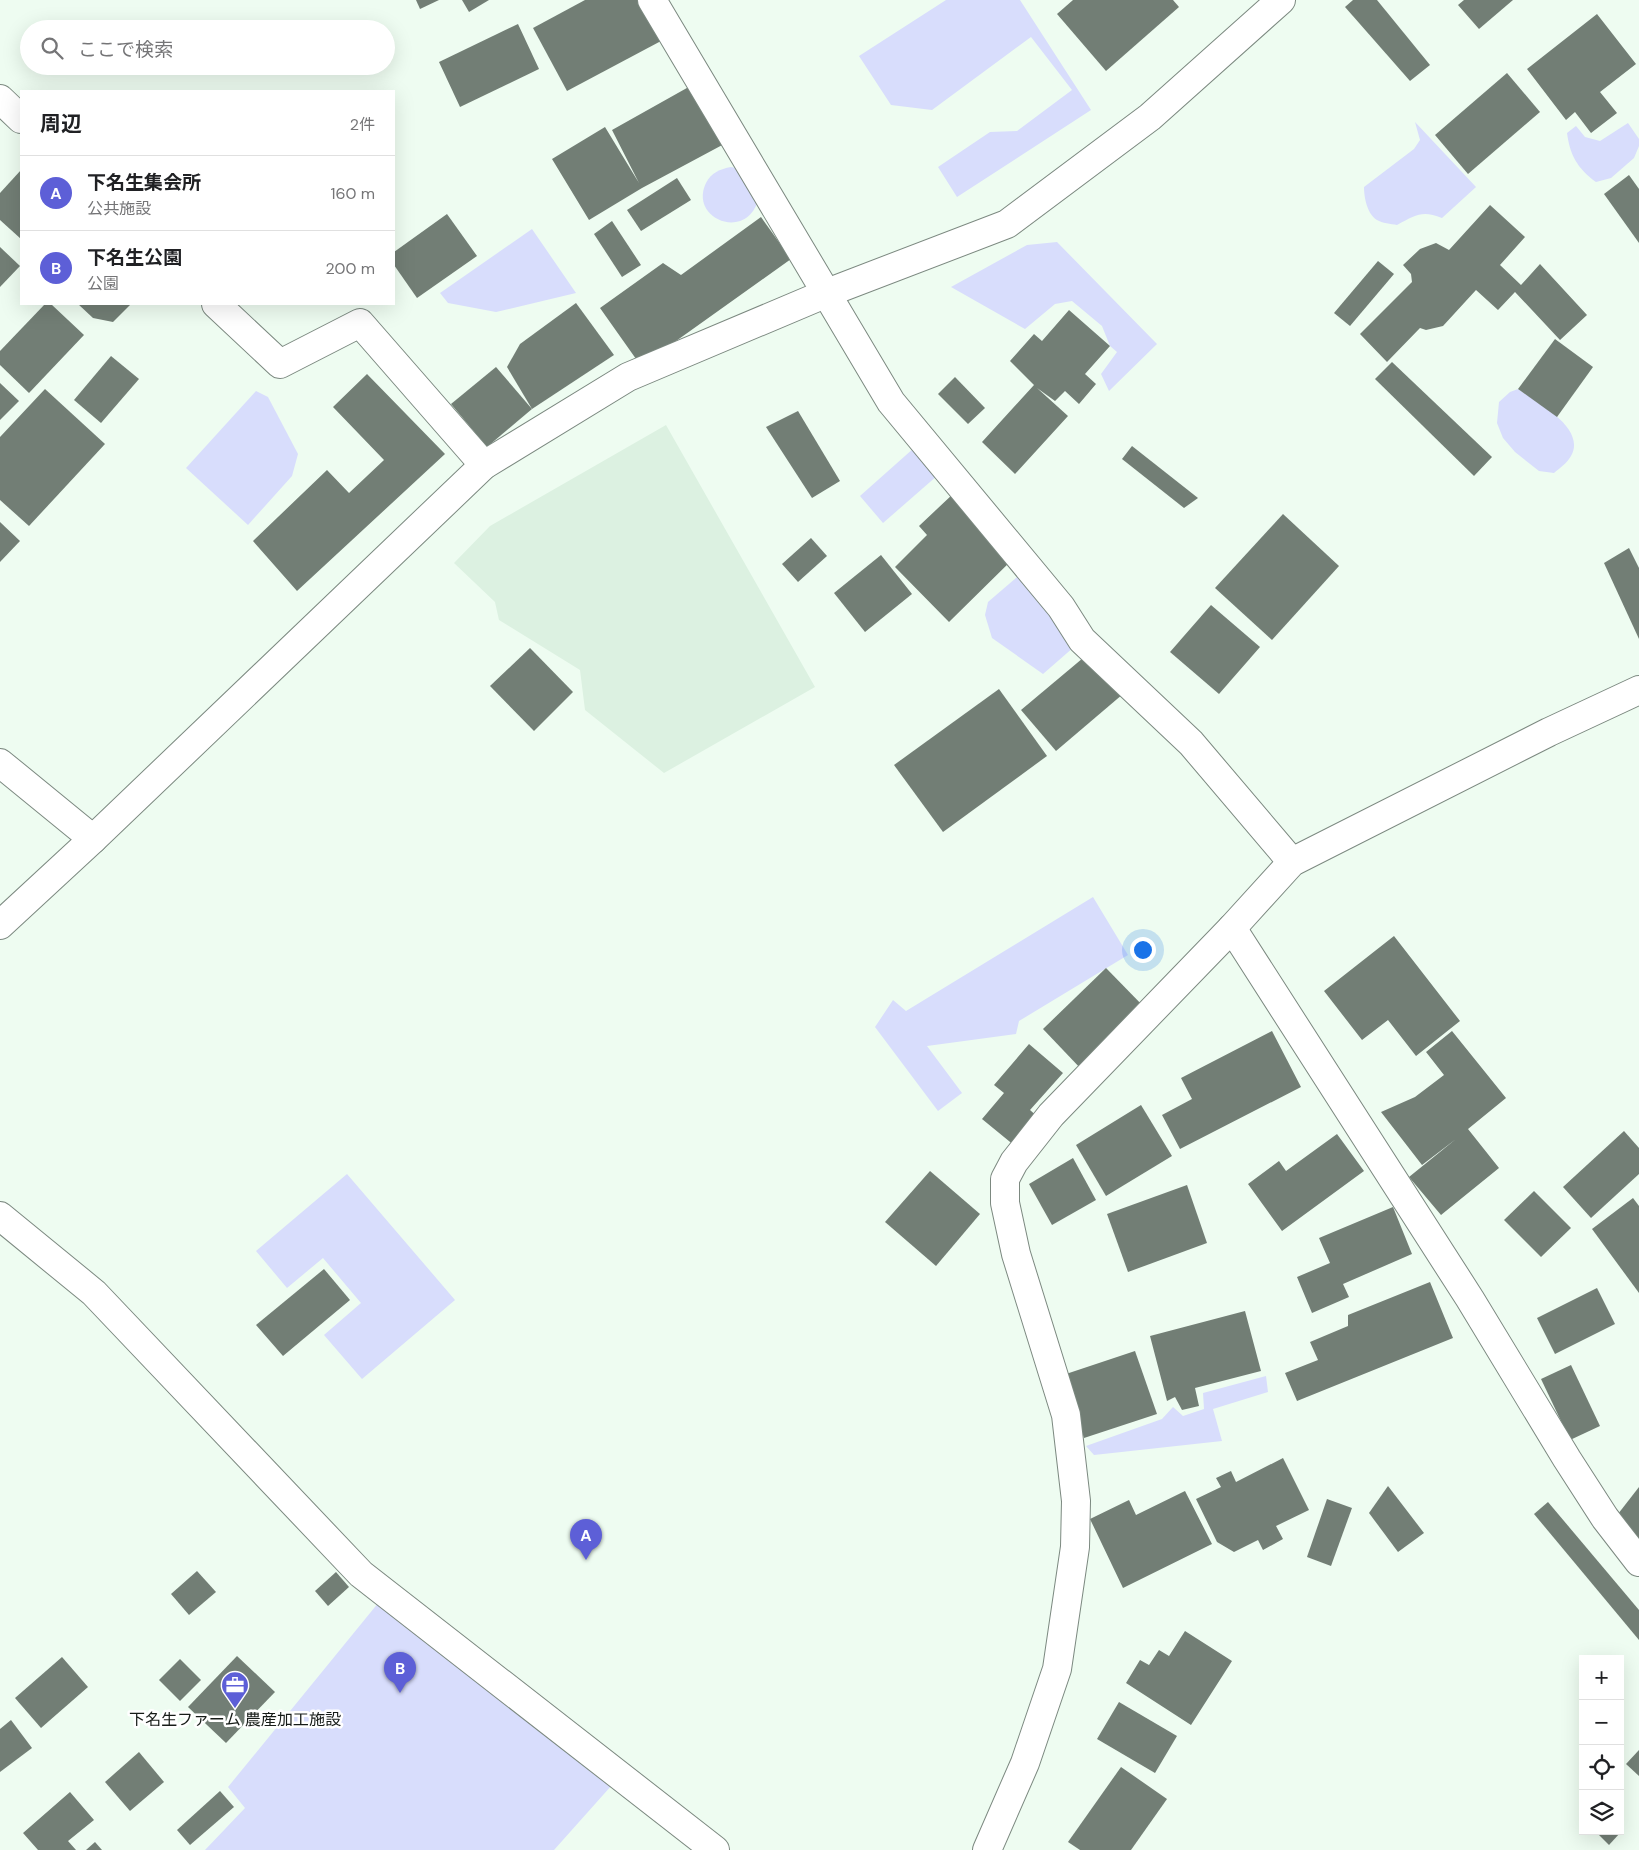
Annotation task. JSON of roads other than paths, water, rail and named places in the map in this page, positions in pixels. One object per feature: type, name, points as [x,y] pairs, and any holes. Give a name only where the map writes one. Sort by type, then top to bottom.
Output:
[{"type":"street","points":[[652,0],[891,402],[1061,607],[1082,640],[1191,743],[1292,862]]},
{"type":"street","points":[[0,924],[93,838],[484,465],[628,376],[827,293],[1007,224],[1150,117],[1281,0]]},
{"type":"street","points":[[0,99],[20,118]]},
{"type":"street","points":[[217,305],[280,364],[360,323],[484,465]]},
{"type":"street","points":[[987,1850],[1025,1763],[1057,1669],[1068,1602],[1075,1529],[1076,1501],[1066,1415],[1016,1254],[1005,1203],[1006,1179],[1014,1162],[1051,1115],[1232,928],[1292,862],[1549,732],[1639,690]]},
{"type":"street","points":[[0,762],[93,838]]},
{"type":"street","points":[[1232,928],[1470,1299],[1567,1459],[1605,1518],[1639,1562]]},
{"type":"street","points":[[0,1216],[94,1293],[361,1574],[715,1850]]},
{"type":"place","name":"下名生集会所","points":[[586,1560]]},
{"type":"place","name":"下名生公園","points":[[400,1693]]},
{"type":"place","name":"下名生ファーム 農産加工施設","points":[[235,1709]]}]
